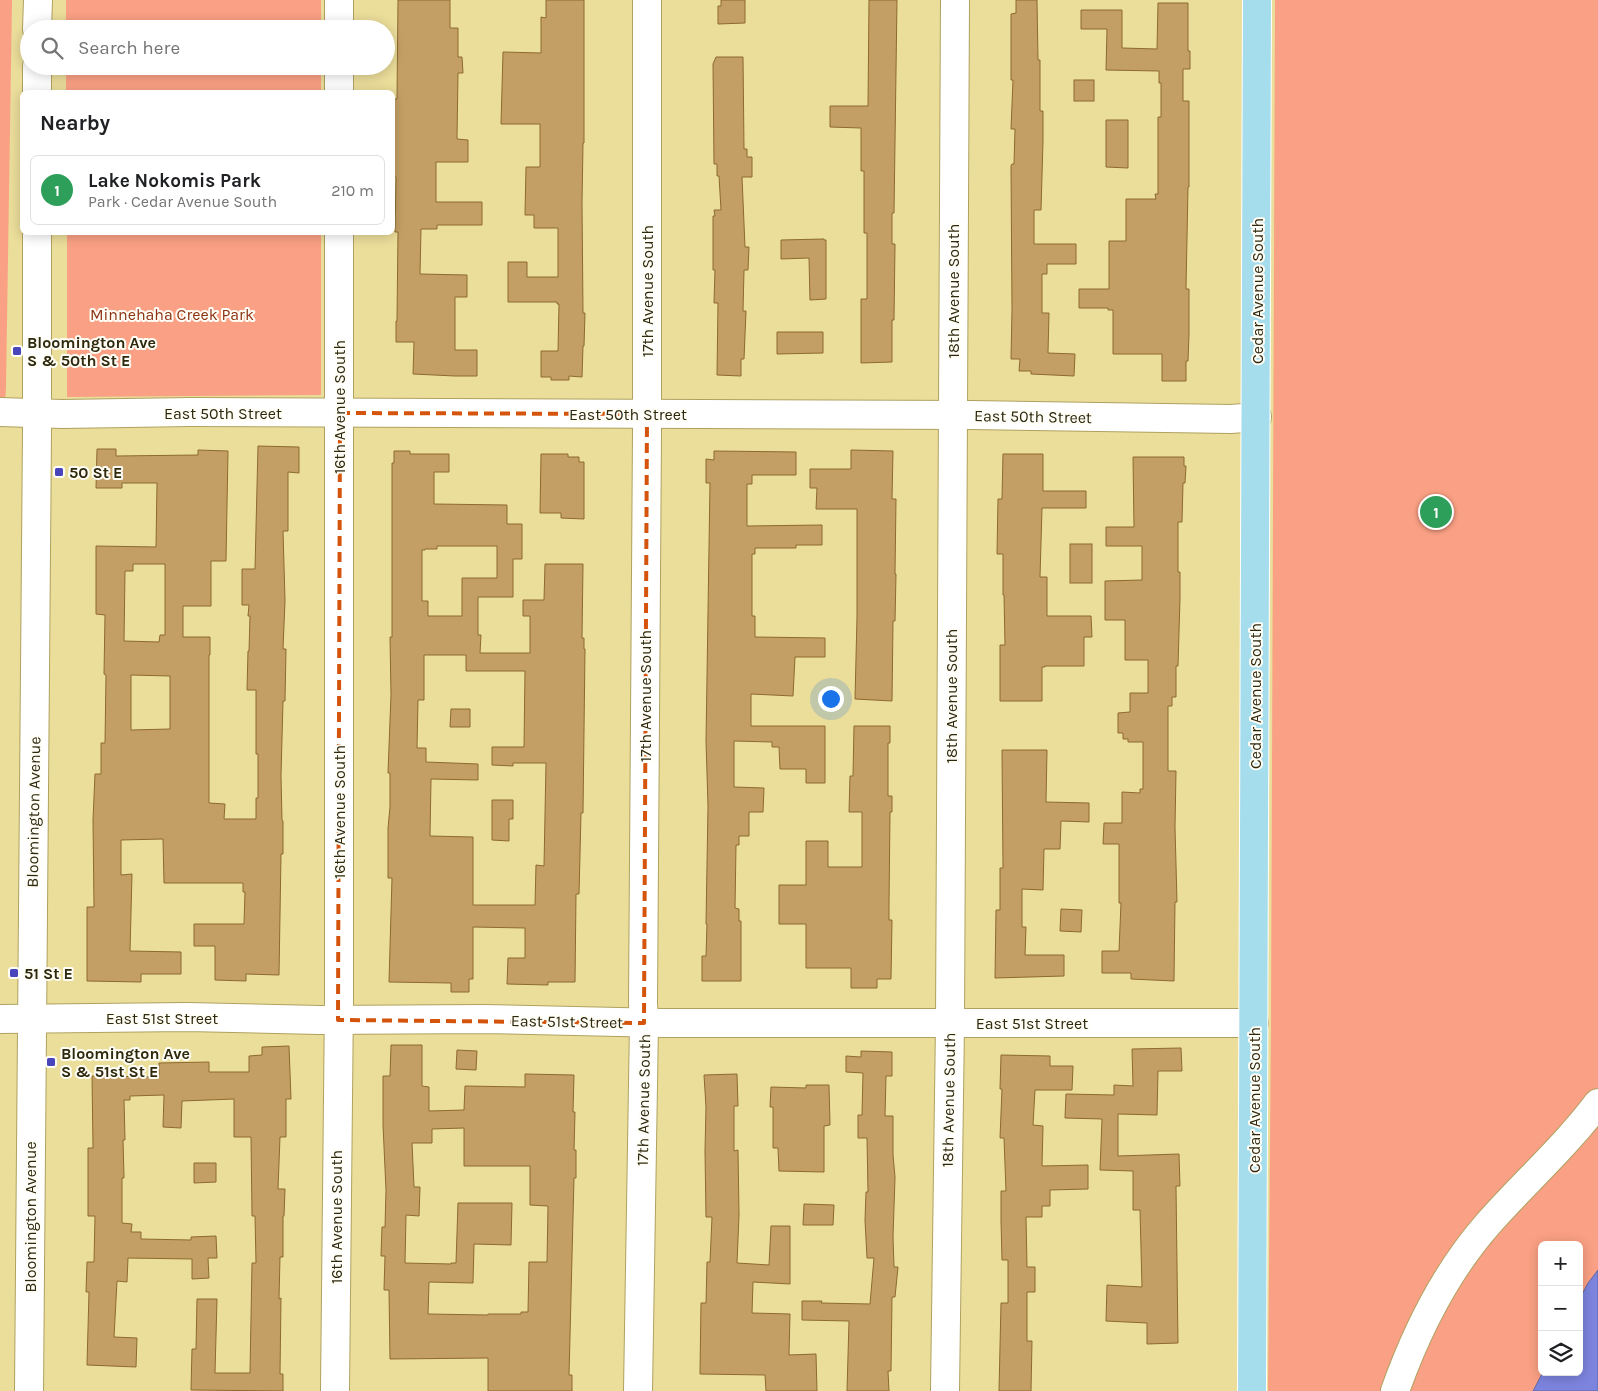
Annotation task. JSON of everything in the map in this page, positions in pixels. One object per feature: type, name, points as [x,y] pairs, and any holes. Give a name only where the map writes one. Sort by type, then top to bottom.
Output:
[{"type":"main road","name":"Cedar Avenue South","points":[[1252,1391],[1257,0]]},
{"type":"street","points":[[38,0],[38,20]]},
{"type":"street","points":[[339,0],[339,20]]},
{"type":"street","name":"17th Avenue South","points":[[638,1391],[644,1023],[647,414],[646,0]]},
{"type":"street","name":"18th Avenue South","points":[[945,1391],[950,1023],[955,0]]},
{"type":"street","points":[[37,75],[37,90]]},
{"type":"street","points":[[339,75],[339,90]]},
{"type":"street","name":"Bloomington Avenue","points":[[29,1391],[37,235]]},
{"type":"street","name":"16th Avenue South","points":[[335,1391],[338,1020],[339,235]]},
{"type":"street","name":"East 50th Street","points":[[0,412],[952,415],[1256,418]]},
{"type":"street","name":"East 51st Street","points":[[0,1018],[483,1019],[644,1023],[1254,1023]]},
{"type":"street","points":[[1395,1391],[1416,1339],[1444,1287],[1470,1246],[1487,1225],[1555,1154],[1598,1103]]},
{"type":"highlighted area","points":[[340,413],[647,414],[644,1023],[338,1020]]},
{"type":"green space","points":[[0,0],[12,0],[4,427],[0,427]]},
{"type":"green space","points":[[66,0],[321,0],[321,20],[66,20]]},
{"type":"green space","points":[[1275,0],[1598,0],[1598,1391],[1268,1391]]},
{"type":"green space","points":[[66,75],[321,75],[321,90],[66,90]]},
{"type":"green space","name":"Minnehaha Creek Park","points":[[67,235],[321,235],[321,395],[67,397]]},
{"type":"water","points":[[1598,1270],[1598,1391],[1533,1391],[1541,1376],[1583,1376],[1583,1292]]},
{"type":"building","points":[[398,0],[450,0],[450,28],[458,28],[458,57],[462,57],[463,73],[458,73],[457,139],[468,140],[468,162],[436,162],[436,202],[482,202],[482,225],[437,225],[437,229],[421,229],[420,274],[467,275],[467,297],[455,297],[455,350],[477,350],[477,376],[413,374],[414,342],[396,342],[398,232],[395,232],[395,99],[397,99]]},
{"type":"building","points":[[546,0],[584,0],[582,203],[584,346],[582,377],[569,376],[569,380],[551,380],[551,377],[541,377],[541,351],[558,351],[559,304],[557,302],[508,302],[508,262],[527,262],[527,277],[558,277],[558,228],[534,228],[534,215],[525,215],[526,167],[540,167],[540,124],[501,124],[503,52],[541,53],[541,17],[546,18]]},
{"type":"building","points":[[721,0],[745,0],[745,23],[718,24],[718,6],[721,6]]},
{"type":"building","points":[[869,0],[897,0],[894,213],[892,213],[892,244],[895,244],[894,320],[892,320],[892,362],[861,363],[861,299],[867,299],[867,233],[864,233],[864,171],[861,171],[861,128],[830,127],[830,106],[868,106]]},
{"type":"building","points":[[1016,0],[1037,0],[1040,111],[1043,111],[1043,141],[1041,210],[1034,210],[1034,244],[1076,244],[1076,264],[1047,264],[1047,274],[1042,274],[1042,313],[1049,313],[1048,353],[1075,354],[1074,376],[1031,374],[1031,371],[1019,371],[1020,359],[1011,359],[1011,166],[1014,164],[1015,129],[1011,129],[1013,80],[1011,80],[1011,14],[1016,13]]},
{"type":"building","points":[[1158,3],[1188,3],[1190,69],[1183,69],[1183,101],[1189,101],[1186,289],[1189,289],[1189,334],[1186,381],[1162,381],[1162,354],[1113,354],[1113,310],[1108,310],[1108,308],[1079,308],[1079,289],[1109,289],[1109,241],[1126,241],[1126,199],[1156,199],[1155,194],[1158,194],[1158,117],[1161,117],[1159,71],[1106,70],[1107,29],[1081,29],[1081,10],[1122,10],[1122,48],[1157,49]]},
{"type":"building","points":[[716,57],[743,57],[744,149],[747,149],[747,157],[752,157],[752,177],[742,177],[745,247],[749,247],[748,270],[744,270],[743,311],[746,311],[744,359],[741,359],[741,376],[717,375],[718,303],[714,303],[713,216],[715,216],[714,210],[721,210],[719,176],[717,176],[717,164],[714,164],[713,64]]},
{"type":"building","points":[[1074,80],[1094,80],[1094,101],[1074,101]]},
{"type":"building","points":[[1106,120],[1128,120],[1128,168],[1106,167]]},
{"type":"building","points":[[781,240],[826,240],[826,299],[810,300],[809,258],[781,259]]},
{"type":"building","points":[[777,332],[823,332],[823,353],[777,354]]},
{"type":"building","points":[[258,446],[299,447],[299,473],[288,472],[288,531],[283,531],[285,601],[283,649],[286,649],[281,776],[283,854],[281,854],[279,975],[246,974],[246,981],[215,980],[215,946],[194,946],[194,924],[244,924],[245,892],[243,892],[243,883],[164,883],[163,839],[121,840],[121,875],[132,874],[130,951],[181,952],[181,974],[141,974],[141,982],[87,981],[87,907],[94,907],[93,820],[95,774],[101,774],[101,743],[105,743],[105,615],[96,614],[96,546],[156,547],[157,483],[122,483],[122,488],[96,488],[97,449],[116,449],[116,456],[198,455],[198,450],[228,451],[226,561],[211,561],[211,606],[183,606],[183,637],[210,637],[209,803],[225,804],[224,819],[256,819],[258,754],[256,754],[256,690],[247,690],[250,616],[248,616],[249,605],[242,605],[242,569],[255,569]],"holes":[[[133,564],[165,564],[165,635],[160,635],[159,642],[124,641],[125,571],[133,571]],[[131,675],[170,676],[170,729],[131,730]]]},
{"type":"building","points":[[851,450],[893,451],[892,499],[896,499],[896,574],[895,621],[893,621],[892,701],[855,699],[857,509],[816,509],[817,488],[810,488],[810,469],[851,469]]},
{"type":"building","points":[[394,451],[410,451],[410,454],[449,454],[449,472],[434,472],[434,504],[507,505],[507,524],[522,524],[522,559],[513,559],[513,597],[478,597],[478,635],[481,635],[480,653],[530,653],[530,616],[523,616],[523,600],[544,600],[545,564],[583,564],[582,638],[584,638],[585,649],[583,813],[581,813],[579,894],[576,894],[575,982],[548,982],[548,985],[507,984],[508,958],[525,958],[525,928],[473,927],[473,979],[469,979],[469,992],[451,992],[451,983],[389,982],[392,878],[388,878],[390,773],[388,773],[391,695],[390,637],[392,637],[392,463],[394,463]],"holes":[[[437,546],[497,546],[497,578],[462,578],[462,616],[428,616],[428,601],[422,601],[422,550],[437,549]],[[424,655],[466,655],[466,671],[525,671],[524,747],[492,747],[492,765],[513,766],[513,763],[546,763],[544,866],[536,865],[535,905],[473,905],[473,837],[430,836],[431,779],[478,780],[478,764],[426,762],[426,748],[417,748],[418,700],[424,700]]]},
{"type":"building","points":[[714,451],[796,452],[796,475],[752,475],[752,484],[747,484],[747,526],[822,525],[822,545],[796,545],[796,548],[755,548],[755,554],[752,554],[752,616],[755,616],[755,637],[825,638],[825,657],[795,657],[793,696],[751,694],[751,726],[825,726],[825,783],[806,783],[806,769],[780,769],[779,747],[772,747],[772,742],[734,741],[734,787],[764,788],[763,812],[749,812],[749,836],[739,836],[739,845],[736,845],[735,908],[739,909],[739,921],[741,921],[741,981],[702,981],[702,956],[706,956],[708,806],[706,741],[710,483],[706,483],[706,459],[714,460]]},
{"type":"building","points":[[541,454],[568,454],[568,457],[579,457],[579,462],[584,462],[584,519],[561,518],[561,513],[540,513]]},
{"type":"building","points":[[1003,454],[1043,454],[1043,491],[1086,491],[1086,508],[1042,508],[1040,577],[1047,577],[1047,616],[1091,616],[1092,637],[1084,637],[1084,666],[1042,667],[1042,701],[1000,701],[1000,645],[1005,645],[1004,595],[1003,554],[997,554],[998,499],[1002,499]]},
{"type":"building","points":[[1133,457],[1184,457],[1184,466],[1186,466],[1185,483],[1183,483],[1182,522],[1178,522],[1180,598],[1176,697],[1172,697],[1172,706],[1168,706],[1168,771],[1176,771],[1177,902],[1175,902],[1174,981],[1131,979],[1131,973],[1102,973],[1102,951],[1119,951],[1121,903],[1119,903],[1119,844],[1103,844],[1104,823],[1122,823],[1122,792],[1140,793],[1140,789],[1143,789],[1143,742],[1128,742],[1128,739],[1123,739],[1123,733],[1118,733],[1118,713],[1130,712],[1130,693],[1148,693],[1148,660],[1125,660],[1125,620],[1105,620],[1105,581],[1142,580],[1142,546],[1106,546],[1106,527],[1134,527]]},
{"type":"building","points":[[1070,544],[1092,544],[1092,583],[1070,583]]},
{"type":"building","points":[[451,709],[470,709],[470,727],[450,727]]},
{"type":"building","points":[[854,726],[890,726],[890,743],[888,743],[888,796],[892,796],[892,812],[890,812],[889,905],[889,920],[892,920],[891,979],[877,979],[877,988],[851,988],[851,968],[806,968],[806,924],[779,924],[779,885],[806,885],[806,841],[828,841],[828,867],[862,867],[862,812],[849,812],[850,776],[853,776]]},
{"type":"building","points":[[1002,750],[1047,750],[1046,802],[1089,803],[1089,822],[1061,821],[1060,849],[1044,849],[1043,890],[1022,889],[1022,927],[1026,927],[1025,955],[1064,955],[1064,976],[995,978],[996,910],[1000,910],[1000,868],[1003,868]]},
{"type":"building","points":[[492,800],[513,800],[513,819],[509,819],[509,841],[492,840]]},
{"type":"building","points":[[1061,909],[1082,910],[1081,932],[1060,931]]},
{"type":"building","points":[[391,1045],[422,1045],[422,1086],[429,1087],[429,1111],[464,1110],[465,1086],[525,1087],[525,1074],[574,1075],[573,1112],[575,1112],[574,1150],[576,1150],[576,1178],[574,1178],[569,1375],[572,1375],[572,1391],[488,1391],[488,1358],[390,1359],[389,1290],[384,1290],[385,1256],[381,1256],[382,1227],[385,1227],[386,1190],[383,1076],[390,1076]],"holes":[[[464,1128],[464,1166],[530,1166],[530,1205],[548,1206],[547,1262],[529,1262],[528,1312],[488,1315],[428,1314],[429,1282],[473,1283],[474,1244],[511,1245],[512,1203],[458,1203],[456,1263],[405,1263],[406,1215],[419,1216],[420,1187],[414,1187],[412,1143],[432,1143],[432,1129]]]},
{"type":"building","points":[[289,1046],[291,1099],[286,1099],[286,1137],[280,1137],[278,1189],[285,1189],[283,1257],[280,1257],[279,1299],[281,1298],[280,1374],[283,1374],[283,1391],[191,1390],[192,1349],[196,1349],[197,1299],[217,1299],[215,1373],[250,1373],[252,1263],[256,1263],[255,1216],[252,1216],[251,1137],[234,1137],[234,1099],[182,1101],[181,1128],[163,1127],[164,1095],[130,1096],[130,1100],[124,1100],[125,1140],[123,1140],[122,1223],[132,1224],[131,1232],[141,1232],[141,1239],[191,1240],[191,1237],[216,1236],[217,1258],[208,1258],[209,1278],[192,1279],[192,1259],[128,1258],[127,1282],[117,1281],[114,1337],[137,1338],[136,1367],[87,1365],[89,1292],[86,1292],[87,1262],[94,1262],[95,1216],[88,1216],[88,1148],[93,1148],[92,1076],[159,1077],[159,1063],[209,1062],[209,1072],[249,1072],[249,1056],[262,1055],[262,1047]]},
{"type":"building","points":[[1181,1048],[1182,1071],[1158,1071],[1157,1115],[1118,1114],[1118,1156],[1179,1154],[1180,1186],[1176,1186],[1178,1343],[1147,1344],[1147,1323],[1106,1321],[1107,1285],[1142,1287],[1140,1210],[1133,1210],[1133,1171],[1100,1170],[1102,1119],[1065,1118],[1066,1094],[1114,1095],[1114,1085],[1133,1086],[1132,1049]]},
{"type":"building","points":[[457,1050],[477,1051],[476,1070],[456,1069]]},
{"type":"building","points":[[861,1051],[892,1052],[892,1076],[886,1076],[885,1116],[893,1116],[895,1177],[893,1237],[894,1267],[898,1267],[895,1297],[892,1297],[891,1371],[888,1371],[889,1391],[847,1391],[849,1321],[802,1320],[802,1301],[870,1304],[874,1258],[867,1258],[865,1220],[866,1192],[868,1192],[867,1138],[858,1138],[858,1115],[862,1115],[863,1073],[846,1072],[846,1056],[861,1057]]},
{"type":"building","points":[[1001,1055],[1050,1056],[1050,1066],[1073,1066],[1072,1090],[1035,1090],[1033,1125],[1043,1126],[1042,1166],[1088,1165],[1088,1189],[1050,1190],[1050,1206],[1042,1206],[1042,1217],[1026,1217],[1027,1267],[1035,1267],[1035,1292],[1027,1292],[1027,1341],[1032,1341],[1031,1391],[999,1391],[1001,1303],[1008,1303],[1008,1260],[1002,1260],[1001,1191],[1006,1191],[1004,1138],[1000,1138]]},
{"type":"building","points":[[737,1074],[738,1106],[734,1106],[734,1151],[738,1150],[739,1215],[737,1263],[769,1265],[771,1226],[790,1226],[790,1284],[753,1282],[752,1313],[790,1314],[789,1355],[816,1354],[817,1391],[766,1391],[765,1375],[700,1374],[701,1303],[706,1303],[707,1262],[710,1262],[712,1217],[706,1217],[706,1107],[704,1075]]},
{"type":"building","points":[[806,1085],[829,1085],[830,1125],[824,1126],[824,1172],[779,1171],[778,1148],[773,1148],[773,1107],[770,1107],[771,1087],[806,1088]]},
{"type":"building","points":[[194,1163],[216,1163],[216,1182],[194,1183]]},
{"type":"building","points":[[804,1204],[834,1205],[833,1225],[803,1225]]},
{"type":"place","name":"Bloomington Ave S & 50th St E","points":[[17,351]]},
{"type":"place","name":"50 St E","points":[[59,472]]},
{"type":"place","name":"Lake Nokomis Park","points":[[1436,512]]},
{"type":"place","name":"51 St E","points":[[14,973]]},
{"type":"place","name":"Bloomington Ave S & 51st St E","points":[[51,1062]]}]
